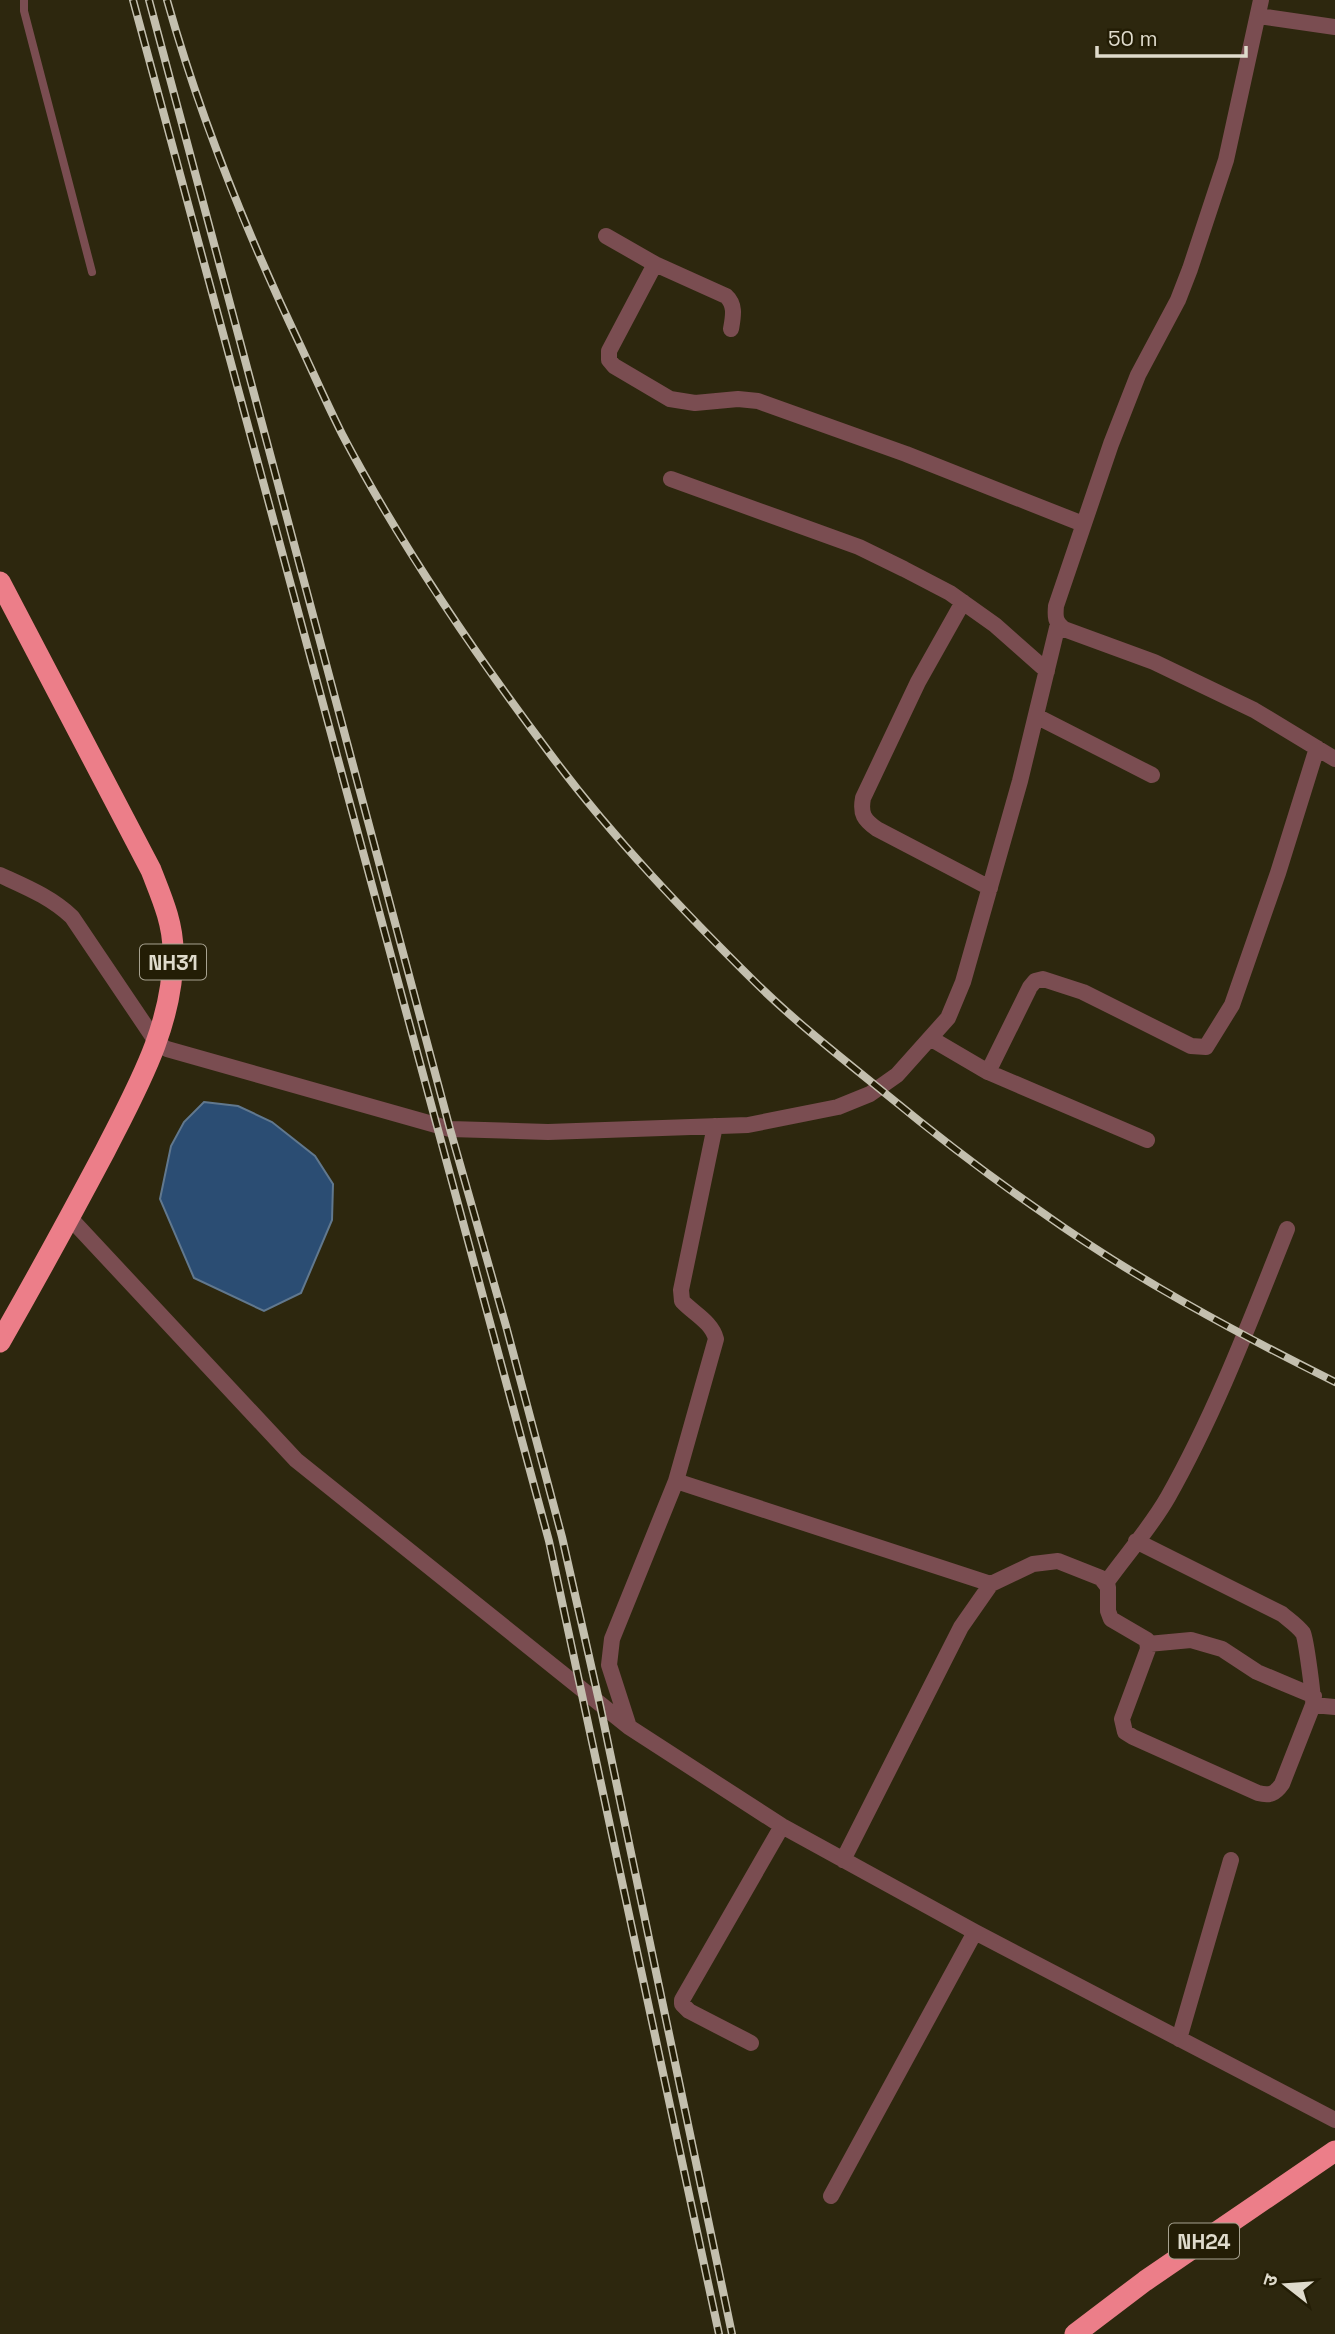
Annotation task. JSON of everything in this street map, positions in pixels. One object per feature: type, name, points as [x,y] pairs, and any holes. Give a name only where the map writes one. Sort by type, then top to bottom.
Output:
[{"type":"highway","name":"NH31","points":[[0,582],[151,870],[169,916],[173,950],[171,992],[157,1043],[137,1088],[70,1218],[0,1342]]},
{"type":"highway","name":"NH24","points":[[1074,2334],[1145,2281],[1335,2151]]},
{"type":"street","points":[[1335,27],[1260,8],[1226,160],[1190,269],[1178,300],[1138,375],[1111,444],[1056,606],[1055,618],[1064,629],[1154,662],[1254,710],[1335,759]]},
{"type":"street","points":[[606,236],[655,264],[726,296],[733,307],[731,329]]},
{"type":"street","points":[[655,264],[609,351],[609,360],[614,366],[670,399],[695,403],[725,399],[758,401],[906,454],[1083,524]]},
{"type":"street","points":[[671,479],[859,547],[939,587],[995,625],[1047,671]]},
{"type":"street","points":[[963,602],[918,682],[863,798],[861,810],[864,820],[877,829],[990,888]]},
{"type":"street","points":[[0,875],[59,904],[72,917],[157,1043],[167,1049],[438,1128],[528,1132],[748,1125],[838,1107],[870,1094],[897,1075],[948,1018],[963,982],[1020,781],[1058,624]]},
{"type":"street","points":[[1036,716],[1152,775]]},
{"type":"street","points":[[988,1072],[1030,987],[1035,981],[1043,979],[1083,992],[1191,1046],[1206,1047],[1232,1005],[1283,860],[1317,748]]},
{"type":"street","points":[[930,1038],[988,1072],[1147,1140]]},
{"type":"street","points":[[629,1727],[609,1665],[612,1639],[676,1481],[716,1339],[714,1331],[682,1301],[681,1290],[715,1126]]},
{"type":"street","points":[[70,1218],[296,1460],[629,1727],[782,1826],[843,1860],[1335,2120]]},
{"type":"street","points":[[1106,1583],[1167,1499],[1195,1446],[1241,1343],[1287,1229]]},
{"type":"street","points":[[676,1481],[991,1584]]},
{"type":"street","points":[[843,1860],[961,1627],[991,1584],[1033,1563],[1058,1561],[1101,1578],[1108,1587],[1108,1611],[1111,1619],[1147,1640],[1148,1644],[1122,1719],[1125,1732],[1258,1793],[1268,1795],[1276,1792],[1282,1784],[1314,1701],[1304,1634],[1282,1614],[1136,1541]]},
{"type":"street","points":[[1148,1644],[1191,1640],[1222,1649],[1257,1672],[1314,1701],[1335,1707]]},
{"type":"street","points":[[751,2043],[689,2011],[682,2004],[682,2000],[782,1826]]},
{"type":"street","points":[[1179,2039],[1231,1860]]},
{"type":"street","points":[[831,2196],[975,1932]]},
{"type":"lane","points":[[24,0],[24,11],[92,272]]},
{"type":"water","points":[[204,1102],[238,1106],[272,1122],[315,1156],[333,1184],[332,1220],[301,1293],[264,1311],[194,1278],[160,1199],[171,1146],[184,1122]]},
{"type":"railway","points":[[133,0],[549,1541],[719,2334]]},
{"type":"railway","points":[[149,0],[450,1129],[562,1537],[600,1705],[732,2334]]},
{"type":"railway","points":[[167,0],[195,90],[227,178],[282,307],[342,434],[389,517],[467,639],[574,786],[599,816],[677,903],[773,999],[821,1041],[983,1170],[1078,1237],[1149,1282],[1335,1382]]}]
